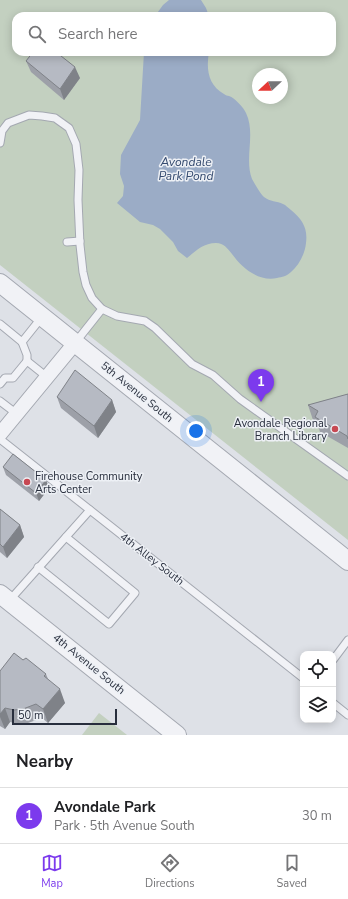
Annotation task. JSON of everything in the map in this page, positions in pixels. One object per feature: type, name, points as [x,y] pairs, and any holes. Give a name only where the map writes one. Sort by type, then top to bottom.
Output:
[{"type":"street","name":"5th Avenue South","points":[[0,283],[348,561]]},
{"type":"street","points":[[0,434],[75,342]]},
{"type":"street","name":"4th Avenue South","points":[[4,597],[177,735]]},
{"type":"lane","points":[[0,143],[2,131],[8,123],[29,115],[55,118],[69,128],[76,144],[78,163],[78,200],[83,272],[86,286],[92,298],[102,309],[117,316],[145,321],[155,328],[192,364],[213,375],[240,399],[348,476]]},
{"type":"lane","points":[[67,242],[80,241]]},
{"type":"lane","points":[[75,342],[102,309]]},
{"type":"lane","points":[[22,342],[42,317]]},
{"type":"lane","points":[[0,324],[22,342],[27,355],[27,361],[13,378],[5,378],[0,384]]},
{"type":"lane","points":[[27,361],[47,377]]},
{"type":"lane","points":[[0,401],[16,414]]},
{"type":"lane","name":"4th Alley South","points":[[0,439],[300,676]]},
{"type":"lane","points":[[4,597],[38,567],[90,510]]},
{"type":"lane","points":[[38,567],[109,624],[135,593],[66,537]]},
{"type":"lane","points":[[336,656],[348,640]]},
{"type":"lane","points":[[336,705],[348,715]]},
{"type":"green space","points":[[0,0],[348,0],[348,540],[0,265]]},
{"type":"green space","points":[[99,713],[127,735],[82,735]]},
{"type":"water","points":[[169,0],[201,0],[208,12],[158,12]]},
{"type":"water","name":"Avondale Park Pond","points":[[144,56],[209,56],[209,76],[214,86],[225,95],[231,97],[239,103],[245,111],[249,121],[249,163],[252,179],[264,197],[286,206],[298,217],[305,228],[306,243],[303,255],[297,266],[291,272],[281,277],[270,279],[257,276],[246,269],[225,246],[219,243],[207,244],[187,258],[178,251],[173,242],[160,229],[153,225],[140,222],[117,203],[123,196],[124,186],[120,174],[121,155],[140,120]]},
{"type":"building","points":[[30,56],[61,56],[75,67],[60,89],[26,61]]},
{"type":"building","points":[[75,370],[112,400],[94,426],[57,397]]},
{"type":"building","points":[[348,394],[348,439],[347,436],[315,417],[318,411],[308,405]]},
{"type":"building","name":"Firehouse Community Arts Center","points":[[13,454],[46,480],[36,493],[3,467]]},
{"type":"building","points":[[0,509],[20,525],[3,547],[0,544]]},
{"type":"building","points":[[14,653],[23,660],[26,658],[46,674],[44,676],[60,689],[43,709],[36,704],[23,709],[14,710],[5,708],[0,714],[0,671]]},
{"type":"place","name":"Avondale Park","points":[[261,402]]},
{"type":"place","name":"Avondale Regional Branch Library","points":[[335,429]]},
{"type":"place","name":"Firehouse Community Arts Center","points":[[27,482]]}]
